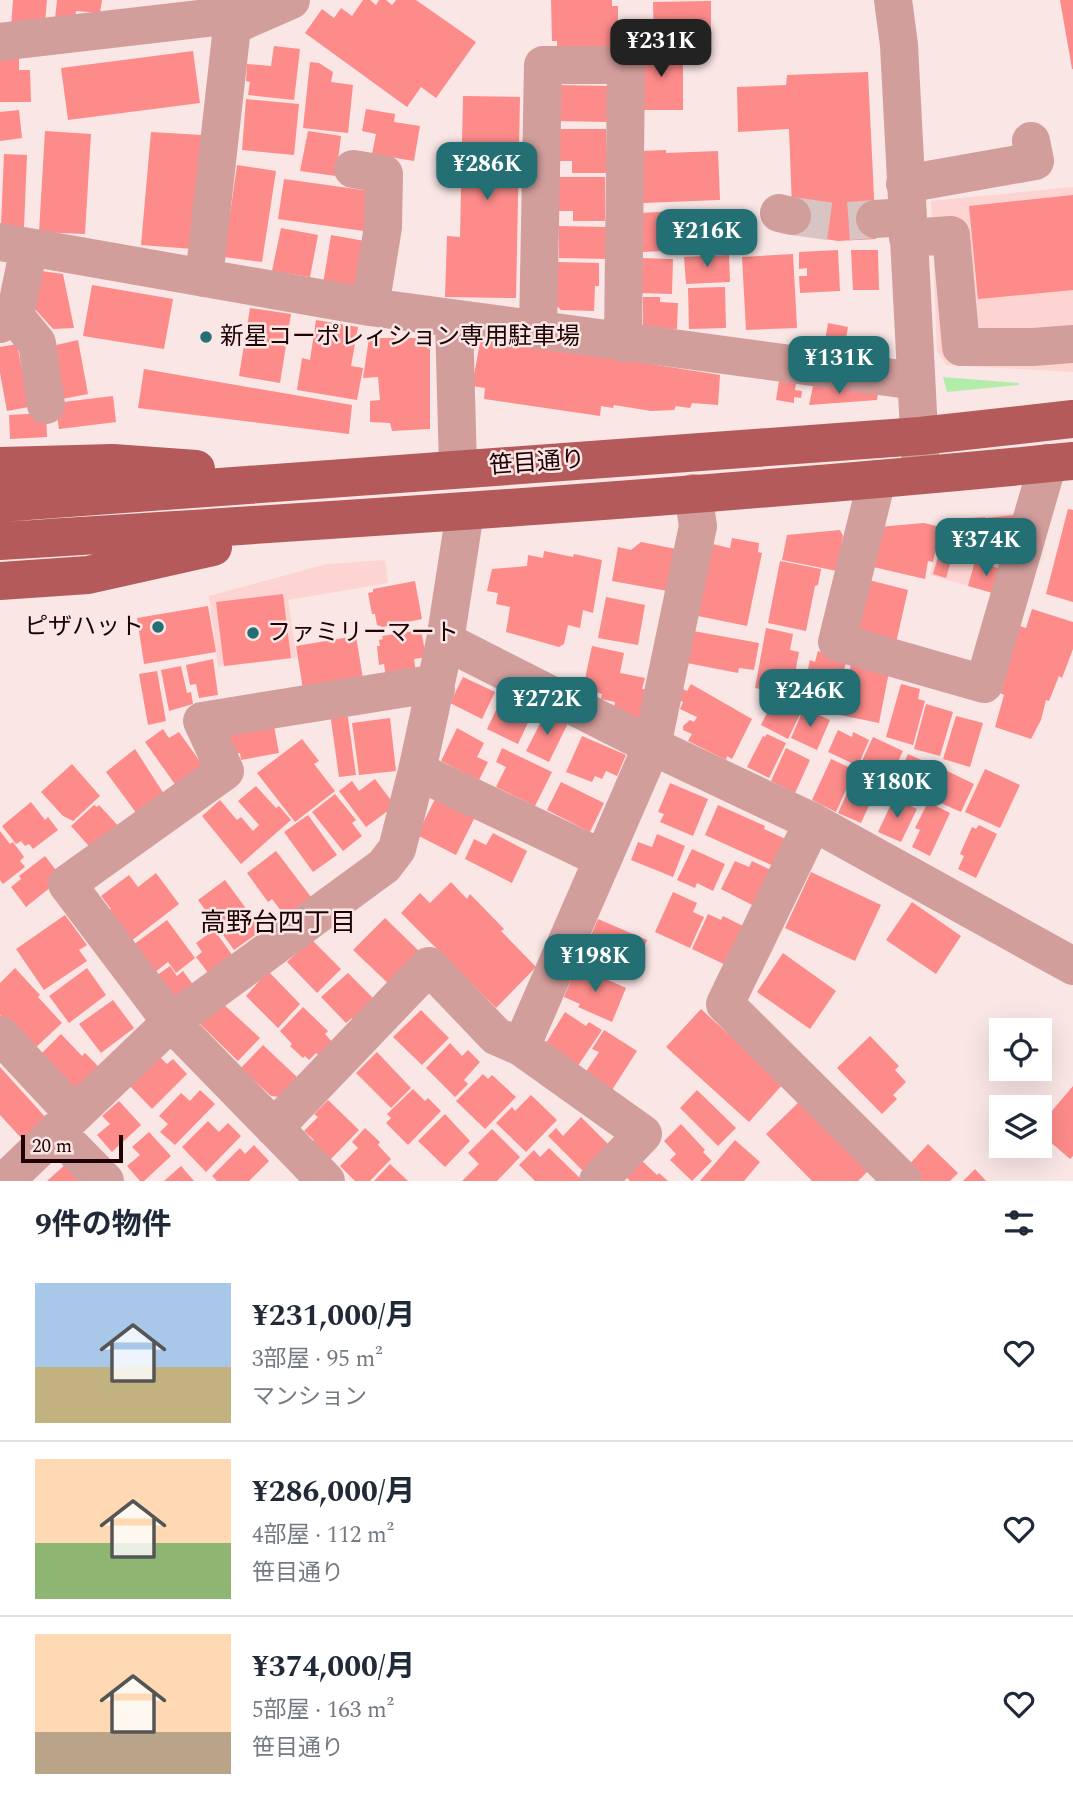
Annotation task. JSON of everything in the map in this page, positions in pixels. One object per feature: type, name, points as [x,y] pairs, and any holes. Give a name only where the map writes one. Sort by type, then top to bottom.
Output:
[{"type":"main road","name":"笹目通り","points":[[0,503],[919,436],[1073,419]]},
{"type":"main road","name":"笹目通り","points":[[0,541],[465,512],[1060,462]]},
{"type":"main road","points":[[0,466],[113,463],[331,478]]},
{"type":"main road","points":[[0,581],[88,575],[335,520]]},
{"type":"street","points":[[0,42],[234,14],[291,0]]},
{"type":"street","points":[[892,0],[899,46],[899,214],[916,381],[922,475]]},
{"type":"street","points":[[204,278],[234,14]]},
{"type":"street","points":[[538,331],[544,65],[626,65],[623,343]]},
{"type":"street","points":[[899,214],[1035,161],[1031,141]]},
{"type":"street","points":[[353,169],[384,174],[383,227],[370,307]]},
{"type":"street","points":[[899,214],[951,235],[961,346],[1032,348],[1073,344]]},
{"type":"street","points":[[46,405],[37,342],[8,320],[14,245],[370,307],[916,381]]},
{"type":"street","points":[[454,319],[457,468]]},
{"type":"street","points":[[877,479],[837,642],[984,684],[1060,462]]},
{"type":"street","points":[[521,1047],[652,746],[698,526],[694,492]]},
{"type":"street","points":[[5,1181],[171,1022],[384,866],[397,849],[436,689],[465,512]]},
{"type":"street","points":[[445,641],[652,746],[813,822],[1073,966]]},
{"type":"street","points":[[326,1181],[171,1022],[67,884],[225,771],[202,720],[425,685],[436,689]]},
{"type":"street","points":[[417,771],[603,859]]},
{"type":"street","points":[[813,822],[725,1004],[903,1181]]},
{"type":"street","points":[[274,1128],[429,965],[496,1036],[521,1047],[643,1134],[598,1181]]},
{"type":"street","points":[[0,1035],[105,1181]]},
{"type":"shaded area","points":[[1073,187],[1073,372],[946,365],[937,351],[931,201]]},
{"type":"shaded area","points":[[1022,513],[1000,595],[930,575],[946,519]]},
{"type":"shaded area","points":[[385,560],[388,583],[288,600],[297,658],[218,667],[209,596],[327,564]]},
{"type":"green space","points":[[943,377],[1019,383],[1019,385],[947,392]]},
{"type":"building","points":[[13,0],[47,0],[45,23],[11,27]]},
{"type":"building","points":[[57,0],[102,0],[100,13],[76,11],[75,18],[55,19]]},
{"type":"building","points":[[363,0],[370,0],[376,5],[379,0],[386,0],[392,5],[396,0],[416,0],[476,42],[436,98],[421,87],[407,107],[305,33],[322,9],[334,18],[341,8],[352,16]]},
{"type":"building","points":[[551,0],[612,0],[612,6],[618,6],[618,48],[557,48],[557,41],[552,41]]},
{"type":"building","points":[[1060,0],[1073,0],[1073,69],[1072,69]]},
{"type":"building","points":[[711,1],[711,39],[654,40],[653,2]]},
{"type":"building","points":[[274,46],[300,49],[294,100],[248,95],[250,82],[246,81],[247,64],[271,66]]},
{"type":"building","points":[[639,48],[683,48],[683,110],[639,110]]},
{"type":"building","points":[[193,51],[200,103],[68,120],[61,68]]},
{"type":"building","points":[[0,54],[19,54],[19,70],[30,70],[31,102],[0,102]]},
{"type":"building","points":[[310,62],[319,63],[333,72],[331,82],[353,85],[348,133],[303,128]]},
{"type":"building","points":[[868,72],[876,239],[838,241],[793,234],[789,129],[738,132],[737,87],[786,85],[787,75]]},
{"type":"building","points":[[557,85],[610,86],[609,122],[556,121]]},
{"type":"building","points":[[463,96],[520,97],[516,298],[445,297],[447,236],[460,237]]},
{"type":"building","points":[[246,99],[299,104],[294,155],[242,150]]},
{"type":"building","points":[[366,109],[395,114],[394,122],[420,126],[414,161],[372,154],[376,134],[362,131]]},
{"type":"building","points":[[19,110],[22,138],[0,141],[0,112]]},
{"type":"building","points":[[560,129],[606,129],[606,173],[572,173],[572,161],[560,161]]},
{"type":"building","points":[[45,131],[91,134],[85,234],[39,232]]},
{"type":"building","points":[[308,131],[341,136],[336,176],[300,171]]},
{"type":"building","points":[[151,132],[202,135],[193,249],[141,245]]},
{"type":"building","points":[[666,150],[666,153],[718,151],[720,200],[643,203],[641,151]]},
{"type":"building","points":[[4,154],[27,155],[24,227],[1,226]]},
{"type":"building","points":[[237,165],[276,171],[262,262],[224,257]]},
{"type":"building","points":[[559,177],[605,177],[605,221],[573,221],[573,211],[558,211]]},
{"type":"building","points":[[284,179],[370,191],[364,231],[278,219]]},
{"type":"building","points":[[1073,195],[1073,290],[978,299],[969,206]]},
{"type":"building","points":[[677,211],[678,215],[700,213],[701,228],[718,226],[719,248],[643,252],[640,213]]},
{"type":"building","points":[[559,226],[608,227],[607,259],[559,258]]},
{"type":"building","points":[[281,228],[318,235],[310,277],[272,271]]},
{"type":"building","points":[[331,235],[365,241],[357,289],[323,284]]},
{"type":"building","points":[[838,250],[840,291],[800,293],[799,276],[807,276],[807,268],[799,269],[799,252]]},
{"type":"building","points":[[851,250],[878,250],[879,290],[853,290]]},
{"type":"building","points":[[793,254],[797,328],[746,330],[742,257]]},
{"type":"building","points":[[729,255],[730,282],[686,284],[684,257]]},
{"type":"building","points":[[640,258],[673,259],[672,294],[640,293]]},
{"type":"building","points":[[557,262],[599,263],[599,286],[595,286],[594,311],[561,310],[556,305]]},
{"type":"building","points":[[41,271],[63,274],[74,328],[53,329],[34,308]]},
{"type":"building","points":[[92,285],[173,299],[164,349],[83,336]]},
{"type":"building","points":[[725,287],[726,328],[689,329],[688,288]]},
{"type":"building","points":[[643,297],[660,297],[660,302],[678,303],[677,329],[643,328]]},
{"type":"building","points":[[250,308],[291,314],[280,383],[239,376]]},
{"type":"building","points":[[316,320],[358,327],[351,366],[363,368],[357,400],[297,390],[302,358],[310,360]]},
{"type":"building","points":[[828,323],[848,327],[843,356],[823,353]]},
{"type":"building","points":[[481,337],[720,375],[718,405],[692,403],[690,408],[676,406],[674,410],[651,411],[614,405],[613,408],[601,406],[600,416],[484,399],[485,388],[472,386]]},
{"type":"building","points":[[369,338],[430,338],[430,429],[392,431],[390,423],[370,422],[370,401],[380,400],[378,377],[363,378]]},
{"type":"building","points":[[78,340],[88,394],[62,399],[52,346]]},
{"type":"building","points":[[17,344],[29,407],[7,411],[0,373],[0,347]]},
{"type":"building","points":[[144,369],[352,405],[349,434],[138,408]]},
{"type":"building","points":[[779,381],[796,384],[795,390],[802,391],[801,398],[794,397],[794,403],[776,400]]},
{"type":"building","points":[[813,386],[878,393],[877,400],[809,405]]},
{"type":"building","points":[[113,396],[116,422],[59,429],[55,403]]},
{"type":"building","points":[[46,413],[47,437],[10,439],[9,415]]},
{"type":"building","points":[[1068,509],[1073,510],[1073,602],[1046,594]]},
{"type":"building","points":[[1014,515],[1016,529],[988,532],[986,518]]},
{"type":"building","points":[[985,517],[987,548],[975,549],[973,518]]},
{"type":"building","points":[[949,520],[962,524],[946,578],[933,574]]},
{"type":"building","points":[[924,523],[941,527],[933,562],[928,561],[925,579],[869,566],[878,527]]},
{"type":"building","points":[[840,530],[843,536],[837,571],[782,560],[787,535]]},
{"type":"building","points":[[1012,532],[1014,546],[989,549],[987,535]]},
{"type":"building","points":[[732,538],[759,543],[758,552],[762,553],[747,626],[693,615],[708,543],[730,548]]},
{"type":"building","points":[[641,542],[681,550],[673,592],[612,581],[618,547],[631,550]]},
{"type":"building","points":[[544,551],[602,560],[593,613],[583,610],[580,628],[568,625],[564,644],[559,647],[506,632],[510,607],[496,604],[498,593],[487,591],[492,569],[527,566],[528,555],[543,558]]},
{"type":"building","points":[[780,561],[821,569],[806,631],[768,623]]},
{"type":"building","points":[[975,561],[1004,570],[996,594],[968,586]]},
{"type":"building","points":[[865,579],[908,590],[896,643],[853,633]]},
{"type":"building","points":[[415,581],[422,619],[383,627],[377,625],[368,593],[373,592],[373,589]]},
{"type":"building","points":[[283,594],[291,658],[224,666],[216,602]]},
{"type":"building","points":[[606,597],[645,605],[638,645],[598,638]]},
{"type":"building","points":[[208,606],[216,652],[144,664],[137,618]]},
{"type":"building","points":[[1032,609],[1073,622],[1073,649],[1062,678],[1059,676],[1049,701],[1046,700],[1041,720],[1031,739],[995,727],[1004,695],[1000,693],[1020,626],[1026,628]]},
{"type":"building","points":[[766,628],[793,634],[790,650],[799,652],[791,695],[755,688]]},
{"type":"building","points":[[421,630],[426,657],[414,659],[416,673],[386,678],[384,664],[379,665],[379,640],[383,639],[382,636]]},
{"type":"building","points":[[693,631],[759,643],[754,670],[739,668],[738,673],[687,663]]},
{"type":"building","points":[[356,636],[364,685],[304,695],[296,646]]},
{"type":"building","points":[[592,646],[624,653],[620,673],[645,678],[642,689],[651,690],[645,723],[614,708],[615,702],[601,699],[602,694],[583,688]]},
{"type":"building","points":[[818,651],[847,660],[832,704],[824,707],[801,701],[810,660],[815,662]]},
{"type":"building","points":[[213,659],[218,695],[199,698],[196,684],[190,685],[186,665]]},
{"type":"building","points":[[851,664],[889,672],[879,723],[840,715]]},
{"type":"building","points":[[181,666],[187,693],[191,692],[193,704],[169,711],[161,670]]},
{"type":"building","points":[[157,671],[166,721],[148,725],[139,674]]},
{"type":"building","points":[[463,677],[495,692],[482,719],[450,703]]},
{"type":"building","points":[[691,684],[752,719],[732,759],[727,756],[726,760],[688,741],[692,734],[683,730],[683,726],[690,720],[694,722],[697,717],[680,709],[683,702],[677,699],[683,689],[687,691]]},
{"type":"building","points":[[901,684],[920,689],[918,699],[925,701],[913,745],[886,737]]},
{"type":"building","points":[[775,696],[802,710],[788,739],[761,725]]},
{"type":"building","points":[[511,704],[532,714],[518,744],[487,729],[498,706],[508,711]]},
{"type":"building","points":[[926,704],[953,712],[940,756],[914,749]]},
{"type":"building","points":[[804,708],[830,720],[817,750],[791,738]]},
{"type":"building","points":[[347,711],[356,775],[339,777],[330,713]]},
{"type":"building","points":[[546,712],[568,723],[549,762],[526,751]]},
{"type":"building","points":[[956,716],[983,723],[970,767],[943,759]]},
{"type":"building","points":[[390,718],[396,771],[359,775],[352,723]]},
{"type":"building","points":[[274,726],[279,753],[241,760],[240,753],[231,755],[220,732]]},
{"type":"building","points":[[457,728],[484,743],[477,757],[488,762],[479,780],[441,761]]},
{"type":"building","points":[[163,729],[169,738],[179,732],[206,770],[179,790],[145,742]]},
{"type":"building","points":[[838,730],[852,737],[853,732],[869,740],[858,766],[828,752]]},
{"type":"building","points":[[767,734],[786,743],[769,778],[747,767],[763,736]]},
{"type":"building","points":[[582,736],[626,755],[617,776],[606,771],[602,779],[595,776],[592,782],[566,772]]},
{"type":"building","points":[[873,737],[903,751],[890,779],[860,765]]},
{"type":"building","points":[[302,739],[319,761],[314,764],[335,791],[295,822],[257,773]]},
{"type":"building","points":[[502,748],[552,772],[535,806],[496,787],[506,767],[496,762]]},
{"type":"building","points":[[786,748],[810,760],[795,793],[771,781]]},
{"type":"building","points":[[135,749],[164,794],[137,814],[106,772]]},
{"type":"building","points":[[908,754],[937,767],[924,795],[895,782]]},
{"type":"building","points":[[831,759],[855,770],[836,812],[812,800]]},
{"type":"building","points":[[72,764],[100,796],[73,821],[63,816],[41,792]]},
{"type":"building","points":[[941,768],[974,784],[961,812],[927,797]]},
{"type":"building","points":[[985,769],[1020,785],[1000,828],[965,812]]},
{"type":"building","points":[[375,779],[393,803],[393,807],[366,827],[339,791],[352,781],[359,791]]},
{"type":"building","points":[[853,780],[876,790],[861,823],[838,813]]},
{"type":"building","points":[[561,782],[604,803],[590,832],[547,810]]},
{"type":"building","points":[[670,783],[708,799],[693,836],[660,822],[664,814],[658,812]]},
{"type":"building","points":[[256,786],[291,820],[241,864],[202,816],[220,800],[237,820],[241,817],[253,831],[259,825],[238,801]]},
{"type":"building","points":[[335,794],[356,820],[352,823],[362,836],[343,851],[312,812]]},
{"type":"building","points":[[437,795],[476,815],[456,855],[417,835]]},
{"type":"building","points":[[894,798],[917,809],[901,842],[878,832]]},
{"type":"building","points":[[31,802],[45,820],[48,817],[58,830],[33,849],[21,841],[16,844],[2,826]]},
{"type":"building","points":[[928,802],[950,813],[930,856],[912,847],[920,830],[915,828]]},
{"type":"building","points":[[94,805],[99,805],[122,830],[96,854],[71,826]]},
{"type":"building","points":[[718,805],[765,826],[764,829],[790,841],[778,868],[705,835]]},
{"type":"building","points":[[308,815],[337,855],[313,872],[284,832]]},
{"type":"building","points":[[979,825],[997,834],[976,878],[958,869],[964,856],[960,854],[972,827],[976,829]]},
{"type":"building","points":[[0,831],[24,857],[20,861],[25,867],[3,884],[0,880]]},
{"type":"building","points":[[493,833],[527,851],[512,883],[465,859],[474,839],[486,845]]},
{"type":"building","points":[[657,834],[685,846],[673,877],[631,860],[638,842],[652,847]]},
{"type":"building","points":[[692,849],[725,864],[713,891],[697,883],[695,888],[677,880]]},
{"type":"building","points":[[276,851],[311,897],[285,916],[272,899],[268,902],[247,873]]},
{"type":"building","points":[[45,856],[62,878],[26,907],[11,887],[21,879],[19,876]]},
{"type":"building","points":[[735,861],[749,867],[752,861],[777,873],[756,907],[721,889]]},
{"type":"building","points":[[811,872],[881,905],[855,961],[785,928]]},
{"type":"building","points":[[156,873],[179,904],[126,945],[103,915],[111,909],[101,896],[129,875],[138,887]]},
{"type":"building","points":[[225,880],[262,930],[234,950],[198,900]]},
{"type":"building","points":[[451,882],[467,899],[470,894],[536,967],[496,1008],[401,913],[420,893],[430,903]]},
{"type":"building","points":[[673,892],[697,903],[693,912],[704,917],[690,948],[655,932]]},
{"type":"building","points":[[912,902],[961,936],[936,974],[886,940]]},
{"type":"building","points":[[708,914],[721,920],[723,916],[749,929],[730,967],[692,949]]},
{"type":"building","points":[[65,915],[87,945],[79,950],[87,961],[44,990],[16,949]]},
{"type":"building","points":[[385,918],[423,955],[392,987],[353,950]]},
{"type":"building","points":[[598,919],[647,940],[635,970],[585,949]]},
{"type":"building","points":[[167,920],[195,958],[176,973],[168,962],[154,973],[133,945]]},
{"type":"building","points":[[214,930],[233,956],[209,974],[196,957],[202,952],[196,943]]},
{"type":"building","points":[[311,939],[341,969],[317,993],[287,962]]},
{"type":"building","points":[[783,953],[836,991],[810,1029],[757,992]]},
{"type":"building","points":[[170,966],[177,976],[183,971],[194,986],[177,999],[153,978]]},
{"type":"building","points":[[577,966],[626,988],[612,1022],[578,1007],[580,1004],[564,997]]},
{"type":"building","points":[[15,968],[62,1023],[33,1050],[0,1015],[0,983]]},
{"type":"building","points":[[87,968],[106,995],[69,1023],[49,996]]},
{"type":"building","points":[[268,971],[300,1004],[278,1028],[246,996]]},
{"type":"building","points":[[348,973],[375,1000],[354,1021],[352,1018],[346,1023],[321,997]]},
{"type":"building","points":[[113,1000],[134,1028],[101,1053],[79,1024]]},
{"type":"building","points":[[221,1002],[260,1038],[238,1061],[200,1024]]},
{"type":"building","points":[[303,1007],[328,1031],[325,1034],[334,1044],[320,1057],[316,1053],[309,1060],[290,1046],[292,1044],[280,1031]]},
{"type":"building","points":[[701,1009],[783,1084],[749,1122],[666,1047]]},
{"type":"building","points":[[421,1010],[449,1038],[422,1065],[393,1037]]},
{"type":"building","points":[[565,1012],[586,1026],[589,1022],[602,1030],[575,1070],[543,1048]]},
{"type":"building","points":[[604,1030],[637,1051],[612,1090],[585,1073],[599,1052],[592,1049]]},
{"type":"building","points":[[61,1034],[82,1056],[85,1053],[101,1069],[76,1092],[40,1055]]},
{"type":"building","points":[[870,1036],[899,1066],[895,1070],[906,1082],[893,1095],[897,1099],[882,1114],[837,1068]]},
{"type":"building","points":[[450,1043],[462,1056],[468,1050],[480,1062],[464,1080],[468,1084],[455,1097],[426,1068]]},
{"type":"building","points":[[263,1045],[298,1078],[280,1097],[271,1096],[241,1068]]},
{"type":"building","points":[[377,1052],[411,1088],[391,1108],[356,1073]]},
{"type":"building","points":[[158,1055],[167,1064],[173,1059],[187,1074],[152,1109],[128,1084]]},
{"type":"building","points":[[0,1067],[47,1119],[24,1141],[0,1115]]},
{"type":"building","points":[[483,1074],[488,1079],[492,1075],[516,1097],[485,1129],[456,1101]]},
{"type":"building","points":[[1073,1086],[1073,1156],[1070,1159],[1052,1143],[1052,1111]]},
{"type":"building","points":[[413,1089],[425,1101],[428,1098],[441,1111],[408,1145],[386,1123],[391,1118],[387,1114]]},
{"type":"building","points":[[200,1090],[215,1104],[175,1145],[160,1132],[168,1124],[159,1116],[181,1093],[190,1101]]},
{"type":"building","points":[[697,1090],[736,1128],[718,1146],[680,1108]]},
{"type":"building","points":[[531,1095],[557,1120],[526,1152],[496,1123],[512,1107],[515,1111]]},
{"type":"building","points":[[328,1100],[359,1130],[330,1160],[304,1131],[318,1117],[314,1114]]},
{"type":"building","points":[[119,1101],[141,1125],[112,1152],[97,1135],[110,1124],[102,1116]]},
{"type":"building","points":[[800,1101],[868,1171],[858,1181],[812,1181],[766,1134]]},
{"type":"building","points":[[445,1114],[470,1141],[445,1167],[418,1141]]},
{"type":"building","points":[[581,1117],[614,1150],[588,1176],[548,1136],[556,1128],[563,1136]]},
{"type":"building","points":[[208,1121],[219,1132],[228,1123],[241,1136],[206,1172],[182,1147]]},
{"type":"building","points":[[681,1124],[712,1161],[692,1181],[670,1160],[676,1154],[664,1141]]},
{"type":"building","points":[[365,1128],[380,1142],[378,1145],[391,1159],[370,1181],[355,1181],[340,1166],[358,1148],[352,1142]]},
{"type":"building","points":[[492,1129],[520,1157],[497,1181],[462,1181],[479,1164],[468,1153]]},
{"type":"building","points":[[149,1132],[171,1156],[144,1181],[140,1181],[127,1166],[140,1155],[132,1147]]},
{"type":"building","points":[[735,1140],[760,1162],[744,1181],[700,1181]]},
{"type":"building","points":[[928,1144],[958,1173],[950,1181],[918,1181],[905,1169]]},
{"type":"building","points":[[254,1145],[269,1161],[249,1181],[217,1181],[212,1176],[240,1148],[245,1154]]},
{"type":"building","points":[[549,1148],[583,1181],[535,1181],[519,1165],[534,1150],[540,1157]]},
{"type":"building","points":[[640,1159],[668,1181],[630,1181],[626,1177]]},
{"type":"building","points":[[67,1163],[83,1181],[47,1181]]},
{"type":"building","points":[[390,1164],[408,1181],[374,1181]]},
{"type":"building","points":[[181,1166],[194,1181],[164,1181]]},
{"type":"building","points":[[975,1169],[986,1181],[963,1181]]},
{"type":"tunnel","points":[[792,216],[835,222],[875,219]]},
{"type":"place","name":"新星コーポレィション専用駐車場","points":[[206,337]]},
{"type":"place","name":"ピザハット","points":[[158,627]]},
{"type":"place","name":"ファミリーマート","points":[[253,633]]},
{"type":"district","name":"高野台四丁目","points":[[278,923]]}]
